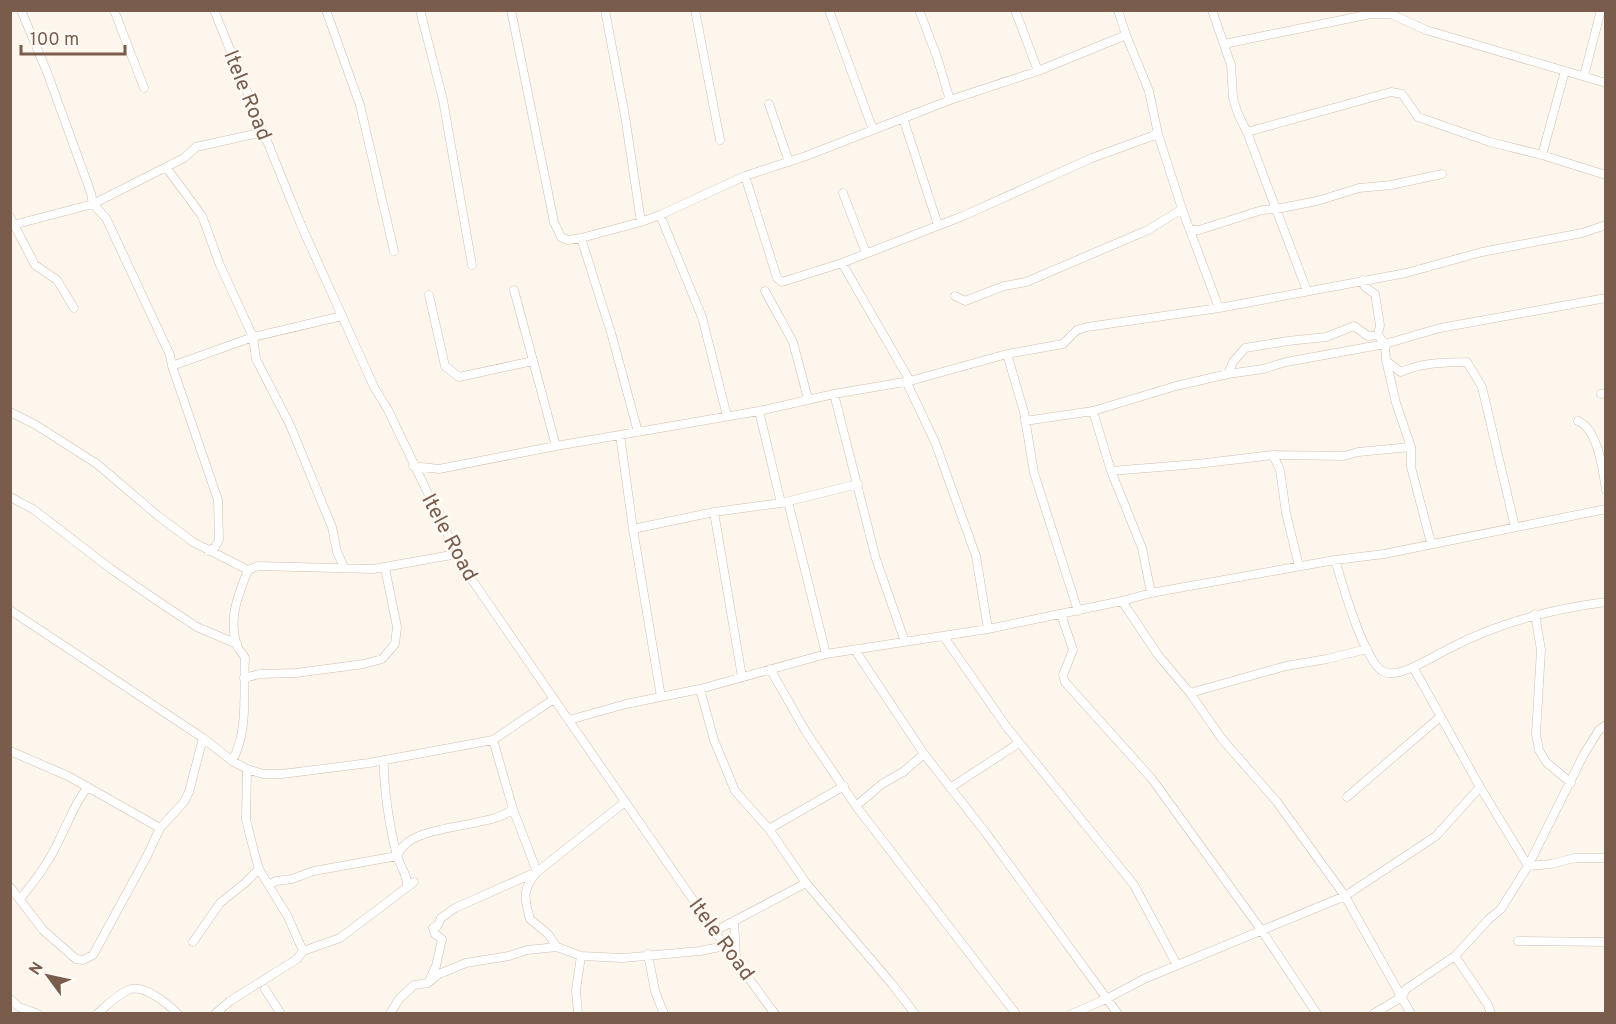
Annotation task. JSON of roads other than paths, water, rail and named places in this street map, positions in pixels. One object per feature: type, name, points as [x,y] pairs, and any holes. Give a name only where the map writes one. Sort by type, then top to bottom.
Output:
[{"type":"street","points":[[21,10],[47,72],[93,204],[106,218],[170,355],[218,500],[219,540],[215,547],[208,551]]},
{"type":"street","points":[[114,10],[144,88]]},
{"type":"street","name":"Itele Road","points":[[214,10],[263,132],[342,316],[457,554],[470,577],[625,802],[775,1014]]},
{"type":"street","points":[[326,10],[360,105],[393,251]]},
{"type":"street","points":[[420,10],[443,100],[472,265]]},
{"type":"street","points":[[511,10],[554,222],[561,237],[568,240],[641,222],[744,176],[789,162],[950,100],[1038,71],[1126,35]]},
{"type":"street","points":[[605,10],[625,116],[641,222]]},
{"type":"street","points":[[695,10],[720,140]]},
{"type":"street","points":[[829,10],[873,129]]},
{"type":"street","points":[[919,10],[950,100]]},
{"type":"street","points":[[1015,10],[1038,71]]},
{"type":"street","points":[[1118,10],[1149,91],[1158,134],[1182,209],[1219,308]]},
{"type":"street","points":[[1212,10],[1232,65],[1233,98],[1238,114],[1247,132],[1307,291]]},
{"type":"street","points":[[1584,76],[1601,10]]},
{"type":"street","points":[[1224,44],[1368,12],[1391,14],[1426,30],[1605,83]]},
{"type":"street","points":[[1542,155],[1565,71]]},
{"type":"street","points":[[1247,132],[1391,92],[1402,94],[1418,117],[1490,142],[1542,155],[1605,175]]},
{"type":"street","points":[[769,104],[789,162]]},
{"type":"street","points":[[903,118],[938,225]]},
{"type":"street","points":[[74,308],[57,280],[35,265],[12,221],[93,204],[183,158],[196,147],[263,132]]},
{"type":"street","points":[[744,176],[777,278],[782,282],[842,263],[963,216],[1092,158],[1158,134]]},
{"type":"street","points":[[166,167],[202,216],[220,265],[253,337],[256,359],[305,459],[332,527],[337,552],[344,567]]},
{"type":"street","points":[[1190,230],[1198,230],[1262,210],[1317,201],[1359,188],[1391,185],[1442,174]]},
{"type":"street","points":[[843,193],[866,253]]},
{"type":"street","points":[[955,296],[965,301],[1004,286],[1026,282],[1148,230],[1182,209]]},
{"type":"street","points":[[660,215],[702,317],[727,416]]},
{"type":"street","points":[[413,466],[439,469],[759,411],[808,399],[908,381],[1007,354],[1063,344],[1077,330],[1103,323],[1219,308],[1406,273],[1482,252],[1582,232],[1605,225]]},
{"type":"street","points":[[581,238],[612,336],[638,432]]},
{"type":"street","points":[[842,263],[908,381],[935,442],[976,556],[988,629]]},
{"type":"street","points":[[1364,280],[1365,287],[1375,294],[1380,325],[1378,335],[1385,344],[1386,360],[1396,403],[1411,447],[1411,467],[1431,543]]},
{"type":"street","points":[[514,290],[556,446]]},
{"type":"street","points":[[765,291],[793,342],[808,399]]},
{"type":"street","points":[[429,295],[445,366],[459,377],[533,362]]},
{"type":"street","points":[[1025,421],[1093,411],[1176,386],[1228,374],[1263,369],[1286,362],[1385,344],[1440,328],[1605,298]]},
{"type":"street","points":[[172,366],[253,337],[342,316]]},
{"type":"street","points":[[1228,374],[1233,362],[1245,348],[1326,338],[1354,326],[1368,336],[1378,335]]},
{"type":"street","points":[[1007,354],[1025,421],[1034,473],[1078,611]]},
{"type":"street","points":[[1386,360],[1401,372],[1427,364],[1467,362],[1470,365],[1482,387],[1515,527]]},
{"type":"street","points":[[834,394],[876,559],[905,642]]},
{"type":"street","points":[[759,411],[826,654]]},
{"type":"street","points":[[1093,411],[1111,471],[1142,548],[1150,593]]},
{"type":"street","points":[[10,412],[36,425],[97,464],[157,515],[208,551],[248,570],[258,566],[385,568],[457,554]]},
{"type":"street","points":[[1578,421],[1592,433],[1599,454],[1605,490]]},
{"type":"street","points":[[620,435],[661,697]]},
{"type":"street","points":[[1111,471],[1273,455],[1344,456],[1358,452],[1411,447]]},
{"type":"street","points":[[1273,455],[1280,470],[1286,513],[1299,566]]},
{"type":"street","points":[[633,529],[714,512],[784,503],[858,484]]},
{"type":"street","points":[[10,497],[33,509],[111,569],[197,627],[237,644]]},
{"type":"street","points":[[569,720],[626,704],[700,689],[826,654],[988,629],[1078,611],[1150,593],[1335,560],[1384,554],[1605,509]]},
{"type":"street","points":[[714,512],[742,677]]},
{"type":"street","points":[[1335,560],[1359,634],[1376,666],[1384,672],[1393,674],[1413,667],[1475,635],[1535,614],[1605,602]]},
{"type":"street","points":[[244,678],[260,674],[296,673],[364,664],[382,659],[395,644],[397,627],[385,568]]},
{"type":"street","points":[[232,761],[240,745],[244,713],[245,658],[238,650],[233,612],[248,570]]},
{"type":"street","points":[[1122,601],[1158,655],[1190,693],[1222,739],[1277,802],[1345,896],[1411,1014]]},
{"type":"street","points":[[10,610],[203,738],[232,761],[263,774],[282,774],[369,763],[493,740],[554,699]]},
{"type":"street","points":[[1060,614],[1073,650],[1063,675],[1065,682],[1152,779],[1262,931],[1317,1014]]},
{"type":"street","points":[[1535,614],[1541,650],[1536,734],[1539,750],[1546,762],[1571,783]]},
{"type":"street","points":[[944,637],[1019,743],[1134,885],[1177,965]]},
{"type":"street","points":[[1190,693],[1286,666],[1367,649]]},
{"type":"street","points":[[855,650],[924,754],[986,833],[1118,1014]]},
{"type":"street","points":[[1413,667],[1480,787],[1528,866]]},
{"type":"street","points":[[770,669],[806,732],[856,806],[1016,1014]]},
{"type":"street","points":[[700,689],[714,740],[735,791],[769,830],[806,883],[915,1014]]},
{"type":"street","points":[[1347,797],[1440,717]]},
{"type":"street","points":[[1373,1014],[1402,997],[1406,989],[1455,956],[1501,909],[1528,866],[1593,739],[1605,725]]},
{"type":"street","points":[[10,887],[43,930],[76,959],[89,959],[97,951],[160,828],[184,802],[189,792],[203,738]]},
{"type":"street","points":[[493,740],[513,809],[537,872]]},
{"type":"street","points":[[950,788],[1019,743]]},
{"type":"street","points":[[10,752],[68,776],[160,828]]},
{"type":"street","points":[[856,806],[924,754]]},
{"type":"street","points":[[215,1014],[230,1001],[297,959],[303,951],[340,938],[410,884],[397,856],[383,777],[384,760]]},
{"type":"street","points":[[369,763],[383,777]]},
{"type":"street","points":[[248,769],[246,820],[260,869],[292,926],[303,951]]},
{"type":"street","points":[[769,830],[844,786]]},
{"type":"street","points":[[20,899],[38,877],[57,845],[78,800],[88,787]]},
{"type":"street","points":[[1072,1014],[1144,979],[1345,896],[1436,836],[1480,787]]},
{"type":"street","points":[[557,947],[548,934],[530,919],[525,891],[528,881],[625,802]]},
{"type":"street","points":[[397,856],[400,848],[411,840],[440,829],[487,820],[513,809]]},
{"type":"street","points":[[269,885],[314,871],[397,856]]},
{"type":"street","points":[[1528,866],[1551,864],[1575,858],[1605,858]]},
{"type":"street","points":[[193,942],[220,903],[260,869]]},
{"type":"street","points":[[428,983],[436,966],[442,939],[435,934],[433,928],[441,918],[462,904],[537,872]]},
{"type":"street","points":[[715,931],[806,883]]},
{"type":"street","points":[[734,921],[736,958]]},
{"type":"street","points":[[1518,941],[1605,942]]},
{"type":"street","points":[[390,1014],[399,999],[414,985],[428,983],[439,974],[466,963],[510,956],[527,950],[557,947],[581,956],[623,957],[700,951],[725,946]]},
{"type":"street","points":[[648,954],[655,991],[664,1014]]},
{"type":"street","points":[[578,1014],[576,990],[581,956]]},
{"type":"street","points":[[1455,956],[1488,1005],[1491,1014]]},
{"type":"street","points":[[97,1014],[128,990],[136,988],[157,996],[178,1014]]},
{"type":"street","points":[[266,989],[281,1014]]},
{"type":"street","points":[[10,999],[19,1007],[38,1014]]}]
